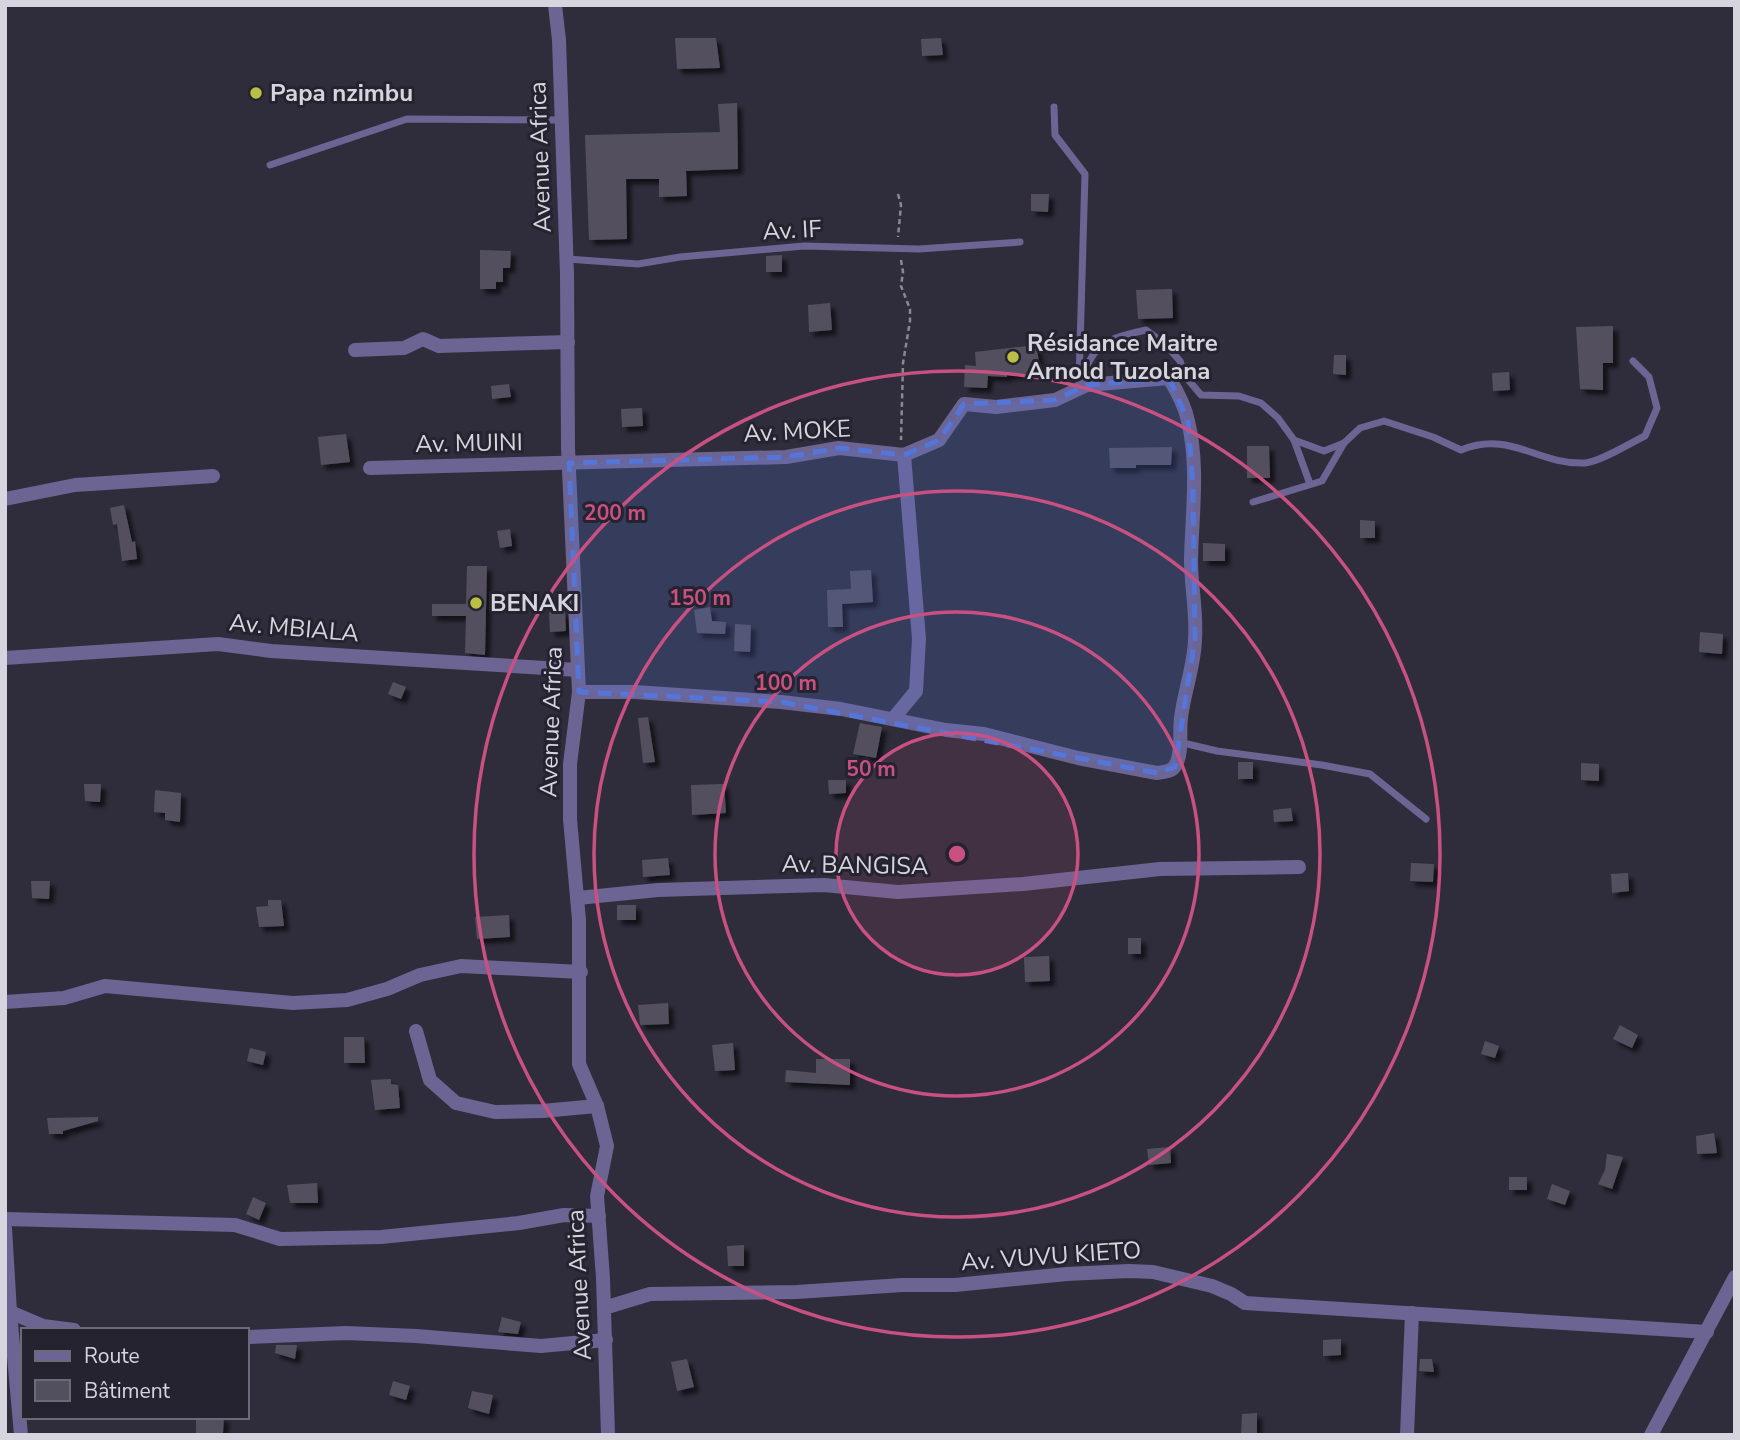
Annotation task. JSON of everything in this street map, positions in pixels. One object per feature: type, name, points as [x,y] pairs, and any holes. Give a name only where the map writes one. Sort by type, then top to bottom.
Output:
[{"type":"street","name":"Avenue Africa","points":[[555,5],[559,40],[569,463],[579,692],[570,764],[570,819],[578,898],[581,972],[579,1064],[597,1106],[607,1146],[597,1196],[606,1340],[608,1435]]},
{"type":"street","points":[[355,350],[404,348],[423,338],[439,346],[568,342]]},
{"type":"street","name":"Av. MOKE","points":[[569,463],[786,457],[839,448],[903,453],[939,440],[964,404],[996,407],[1055,400],[1087,385],[1169,378],[1179,395],[1188,421],[1193,451],[1194,518],[1191,562],[1195,639],[1181,714],[1179,742]]},
{"type":"street","points":[[893,719],[916,691],[919,639],[903,453]]},
{"type":"street","name":"Av. MUINI","points":[[370,468],[569,463]]},
{"type":"street","points":[[5,499],[75,485],[213,475]]},
{"type":"street","name":"Av. MBIALA","points":[[5,658],[218,644],[271,651],[578,670]]},
{"type":"street","points":[[579,692],[635,692],[841,709],[946,730],[984,734],[1078,758],[1157,773],[1175,768],[1179,742]]},
{"type":"street","name":"Av. BANGISA","points":[[578,898],[659,890],[824,885],[898,892],[1023,884],[1160,869],[1299,867]]},
{"type":"street","points":[[5,1002],[64,998],[105,986],[293,1003],[347,1000],[387,989],[420,975],[461,966],[581,972]]},
{"type":"street","points":[[416,1031],[430,1080],[456,1103],[495,1112],[597,1106]]},
{"type":"street","points":[[5,1219],[235,1225],[280,1239],[381,1237],[519,1223],[564,1215],[599,1216]]},
{"type":"street","points":[[5,1228],[10,1358],[21,1435]]},
{"type":"street","name":"Av. VUVU KIETO","points":[[604,1308],[650,1294],[796,1292],[902,1285],[955,1285],[1129,1271],[1153,1272],[1212,1286],[1245,1303],[1707,1332]]},
{"type":"street","points":[[1651,1435],[1735,1277]]},
{"type":"street","points":[[7,1313],[62,1328]]},
{"type":"street","points":[[1407,1435],[1412,1313]]},
{"type":"street","points":[[248,1337],[346,1333],[541,1346],[606,1340]]},
{"type":"lane","points":[[1054,107],[1055,135],[1085,174],[1079,389]]},
{"type":"lane","points":[[270,165],[407,119],[561,120]]},
{"type":"lane","name":"Av. IF","points":[[566,259],[638,264],[680,257],[804,246],[919,249],[1020,242]]},
{"type":"lane","points":[[1079,389],[1088,359],[1104,342],[1146,330],[1165,344],[1180,361],[1186,377],[1200,395],[1239,396],[1261,402],[1278,418],[1294,440],[1310,484]]},
{"type":"lane","points":[[1253,502],[1322,481],[1344,443],[1360,428],[1384,421],[1433,437],[1461,450],[1479,443],[1503,443],[1559,461],[1588,463],[1646,436],[1657,408],[1649,377],[1633,361]]},
{"type":"lane","points":[[1294,440],[1324,451],[1344,443]]},
{"type":"lane","points":[[1179,742],[1217,751],[1370,774],[1426,819]]},
{"type":"path","points":[[898,194],[901,205],[898,244]]},
{"type":"path","points":[[899,253],[903,272],[901,286],[910,309],[903,363],[903,453]]},
{"type":"highlighted area","points":[[1169,378],[1188,421],[1193,486],[1195,639],[1175,767],[1157,773],[781,702],[579,692],[569,463],[786,457],[839,448],[904,455],[939,440],[964,404],[1055,400],[1087,385]]},
{"type":"building","points":[[675,38],[716,38],[720,68],[677,69]]},
{"type":"building","points":[[941,38],[943,55],[922,56],[921,39]]},
{"type":"building","points":[[737,103],[738,169],[686,171],[687,196],[659,197],[659,179],[626,179],[627,239],[589,240],[585,135],[720,132],[718,104]]},
{"type":"building","points":[[1031,194],[1049,194],[1048,212],[1031,211]]},
{"type":"building","points":[[480,250],[511,251],[510,268],[503,268],[503,282],[496,282],[496,289],[480,289]]},
{"type":"building","points":[[782,255],[782,272],[766,272],[766,256]]},
{"type":"building","points":[[1172,289],[1173,318],[1138,319],[1136,290]]},
{"type":"building","points":[[830,303],[832,330],[809,332],[808,305]]},
{"type":"building","points":[[1613,326],[1613,363],[1603,363],[1603,390],[1580,389],[1576,327]]},
{"type":"building","name":"Résidance Maitre Arnold Tuzolana","points":[[1036,345],[1039,361],[1035,362],[1036,373],[1007,377],[988,376],[987,388],[964,387],[965,365],[976,366],[975,352]]},
{"type":"building","points":[[1334,355],[1346,355],[1346,375],[1333,374]]},
{"type":"building","points":[[1509,372],[1510,390],[1493,391],[1492,373]]},
{"type":"building","points":[[509,384],[511,397],[492,399],[491,386]]},
{"type":"building","points":[[642,408],[643,426],[622,427],[621,409]]},
{"type":"building","points":[[346,434],[350,462],[321,465],[318,437]]},
{"type":"building","points":[[1247,446],[1269,446],[1270,478],[1247,478]]},
{"type":"building","points":[[1172,447],[1171,465],[1110,468],[1109,448]]},
{"type":"building","points":[[124,505],[132,542],[135,541],[137,559],[122,561],[117,524],[113,525],[110,508]]},
{"type":"building","points":[[1360,520],[1375,521],[1375,538],[1360,538]]},
{"type":"building","points":[[510,529],[512,546],[500,548],[497,531]]},
{"type":"building","points":[[1203,543],[1225,544],[1225,561],[1203,561]]},
{"type":"building","name":"BENAKI","points":[[467,566],[487,566],[485,655],[465,653],[466,616],[432,616],[432,604],[466,604]]},
{"type":"building","points":[[871,570],[873,602],[842,604],[843,627],[828,627],[827,590],[851,589],[850,571]]},
{"type":"building","points":[[710,607],[712,621],[726,622],[725,634],[697,633],[694,610]]},
{"type":"building","points":[[565,611],[566,631],[550,632],[549,612]]},
{"type":"building","points":[[735,624],[751,625],[750,652],[734,651]]},
{"type":"building","points":[[1700,632],[1723,634],[1722,654],[1699,652]]},
{"type":"building","points":[[393,682],[406,687],[401,699],[388,694]]},
{"type":"building","points":[[648,717],[655,762],[643,763],[638,718]]},
{"type":"building","points":[[860,723],[882,727],[876,758],[853,754]]},
{"type":"building","points":[[1238,762],[1253,762],[1253,779],[1238,779]]},
{"type":"building","points":[[1581,763],[1599,764],[1599,781],[1581,780]]},
{"type":"building","points":[[828,780],[846,780],[846,793],[829,794]]},
{"type":"building","points":[[84,784],[101,784],[100,802],[85,801]]},
{"type":"building","points":[[724,784],[726,813],[692,815],[691,785]]},
{"type":"building","points":[[155,790],[181,793],[180,822],[165,820],[165,813],[154,812]]},
{"type":"building","points":[[1291,808],[1293,821],[1274,822],[1273,810]]},
{"type":"building","points":[[668,858],[670,875],[643,877],[642,860]]},
{"type":"building","points":[[1411,863],[1434,864],[1433,882],[1410,881]]},
{"type":"building","points":[[1628,873],[1629,891],[1612,893],[1611,874]]},
{"type":"building","points":[[31,881],[50,881],[49,899],[32,898]]},
{"type":"building","points":[[268,900],[281,900],[284,926],[259,927],[256,907],[268,906]]},
{"type":"building","points":[[617,905],[636,905],[636,920],[617,920]]},
{"type":"building","points":[[509,915],[510,937],[477,939],[475,917]]},
{"type":"building","points":[[1128,938],[1141,938],[1141,954],[1128,954]]},
{"type":"building","points":[[1049,956],[1050,981],[1025,982],[1024,957]]},
{"type":"building","points":[[668,1003],[669,1024],[640,1025],[638,1005]]},
{"type":"building","points":[[1620,1025],[1638,1035],[1632,1048],[1613,1039]]},
{"type":"building","points":[[344,1037],[364,1037],[365,1063],[344,1063]]},
{"type":"building","points":[[1485,1041],[1499,1046],[1495,1058],[1481,1054]]},
{"type":"building","points":[[733,1043],[735,1070],[715,1071],[712,1045]]},
{"type":"building","points":[[250,1048],[266,1052],[263,1065],[247,1061]]},
{"type":"building","points":[[816,1059],[850,1059],[850,1085],[785,1082],[786,1070],[816,1073]]},
{"type":"building","points":[[391,1079],[391,1084],[398,1085],[400,1108],[375,1110],[371,1080]]},
{"type":"building","points":[[98,1117],[98,1121],[63,1131],[63,1134],[49,1134],[47,1118]]},
{"type":"building","points":[[1714,1133],[1717,1153],[1697,1154],[1696,1136]]},
{"type":"building","points":[[1170,1147],[1171,1163],[1149,1165],[1147,1149]]},
{"type":"building","points":[[1607,1154],[1623,1157],[1612,1189],[1598,1184],[1605,1170]]},
{"type":"building","points":[[1509,1177],[1527,1177],[1527,1190],[1509,1190]]},
{"type":"building","points":[[317,1183],[318,1203],[290,1203],[287,1185]]},
{"type":"building","points":[[1552,1184],[1570,1191],[1565,1205],[1547,1199]]},
{"type":"building","points":[[253,1197],[266,1203],[259,1220],[246,1214]]},
{"type":"building","points":[[744,1245],[744,1266],[728,1266],[727,1246]]},
{"type":"building","points":[[502,1317],[521,1322],[518,1334],[498,1332]]},
{"type":"building","points":[[1341,1339],[1341,1355],[1323,1356],[1323,1340]]},
{"type":"building","points":[[276,1345],[297,1345],[295,1359],[275,1353]]},
{"type":"building","points":[[687,1359],[694,1387],[677,1391],[671,1362]]},
{"type":"building","points":[[1420,1359],[1432,1359],[1434,1372],[1419,1371]]},
{"type":"building","points":[[393,1381],[410,1386],[406,1400],[389,1395]]},
{"type":"building","points":[[472,1391],[493,1395],[489,1414],[468,1408]]},
{"type":"building","points":[[1257,1413],[1257,1435],[1241,1435],[1242,1414]]},
{"type":"building","points":[[196,1419],[224,1419],[223,1433],[196,1435]]},
{"type":"place","name":"Papa nzimbu","points":[[256,93]]},
{"type":"place","name":"Résidance Maitre Arnold Tuzolana","points":[[1013,357]]},
{"type":"place","name":"BENAKI","points":[[476,603]]}]
